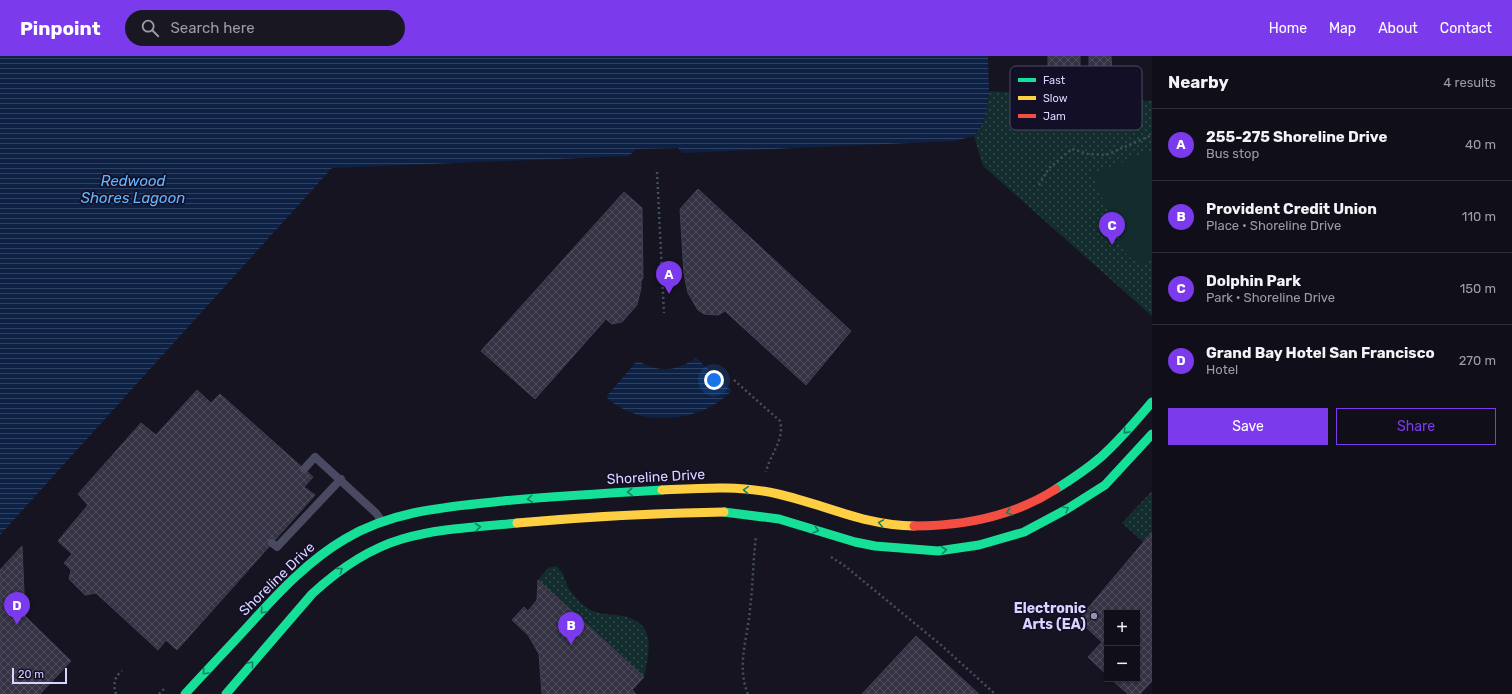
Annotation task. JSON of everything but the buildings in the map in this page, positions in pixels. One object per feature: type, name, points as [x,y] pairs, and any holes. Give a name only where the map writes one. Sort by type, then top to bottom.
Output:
[{"type":"street","name":"Shoreline Drive","points":[[185,694],[293,579],[330,548],[359,530],[381,521],[422,510],[536,498],[708,488],[763,491],[785,496],[856,518],[910,527],[936,527],[974,521],[1008,512],[1049,494],[1086,470],[1114,445],[1152,402]]},
{"type":"street","points":[[226,694],[319,587],[336,573],[358,559],[383,546],[402,539],[439,531],[541,521],[669,513],[731,512],[779,519],[855,542],[875,546],[938,551],[979,545],[1024,532],[1061,512],[1105,485],[1152,434]]},
{"type":"lane","points":[[304,469],[315,457],[376,513],[381,521]]},
{"type":"lane","points":[[272,543],[277,547],[340,479]]},
{"type":"path","points":[[1039,185],[1049,168],[1072,149],[1088,154],[1106,155],[1152,135]]},
{"type":"path","points":[[657,172],[664,313]]},
{"type":"path","points":[[734,380],[780,421],[782,429],[780,439],[772,454],[765,478]]},
{"type":"path","points":[[748,694],[742,670],[750,611],[756,528]]},
{"type":"path","points":[[828,555],[845,566],[931,637],[995,694]]},
{"type":"path","points":[[116,694],[114,683],[118,674],[122,671]]},
{"type":"green space","points":[[989,91],[1010,92],[1010,130],[1142,130],[1142,100],[1152,101],[1152,316],[983,166],[974,136],[981,125],[988,104]]},
{"type":"green space","points":[[1152,150],[1152,259],[1141,263],[1127,256],[1092,174]]},
{"type":"green space","points":[[1152,491],[1152,532],[1143,542],[1122,523]]},
{"type":"green space","points":[[556,566],[562,573],[568,587],[576,598],[589,609],[600,613],[629,618],[638,622],[644,628],[648,636],[649,645],[644,677],[538,580],[548,568]]},
{"type":"water","name":"Redwood Shores Lagoon","points":[[0,56],[988,56],[989,91],[987,109],[983,124],[974,136],[954,141],[683,153],[678,148],[636,149],[629,156],[332,168],[0,535]]},
{"type":"water","points":[[696,358],[732,391],[715,404],[702,411],[680,417],[656,418],[623,409],[606,397],[637,361],[660,369],[667,369],[688,363]]},
{"type":"traffic: fast","points":[[1056,489],[1101,457],[1152,402]]},
{"type":"traffic: fast","points":[[724,512],[779,519],[855,542],[875,546],[938,551],[979,545],[1024,532],[1067,509],[1105,485],[1152,434]]},
{"type":"traffic: fast","points":[[185,694],[295,577],[332,547],[363,529],[402,516],[441,508],[523,499],[662,490]]},
{"type":"traffic: fast","points":[[226,694],[312,594],[332,577],[365,554],[389,543],[430,532],[517,523]]},
{"type":"traffic: slow","points":[[662,490],[735,488],[764,491],[795,498],[862,519],[896,525],[914,526]]},
{"type":"traffic: slow","points":[[517,523],[672,513],[724,512]]},
{"type":"traffic: jam","points":[[914,526],[951,524],[988,518],[1023,506],[1056,489]]},
{"type":"place","name":"Dolphin Park","points":[[1112,245]]},
{"type":"place","name":"255-275 Shoreline Drive","points":[[669,294]]},
{"type":"place","name":"Electronic Arts (EA)","points":[[1094,616]]},
{"type":"place","name":"Grand Bay Hotel San Francisco","points":[[17,625]]},
{"type":"place","name":"Provident Credit Union","points":[[571,645]]}]
